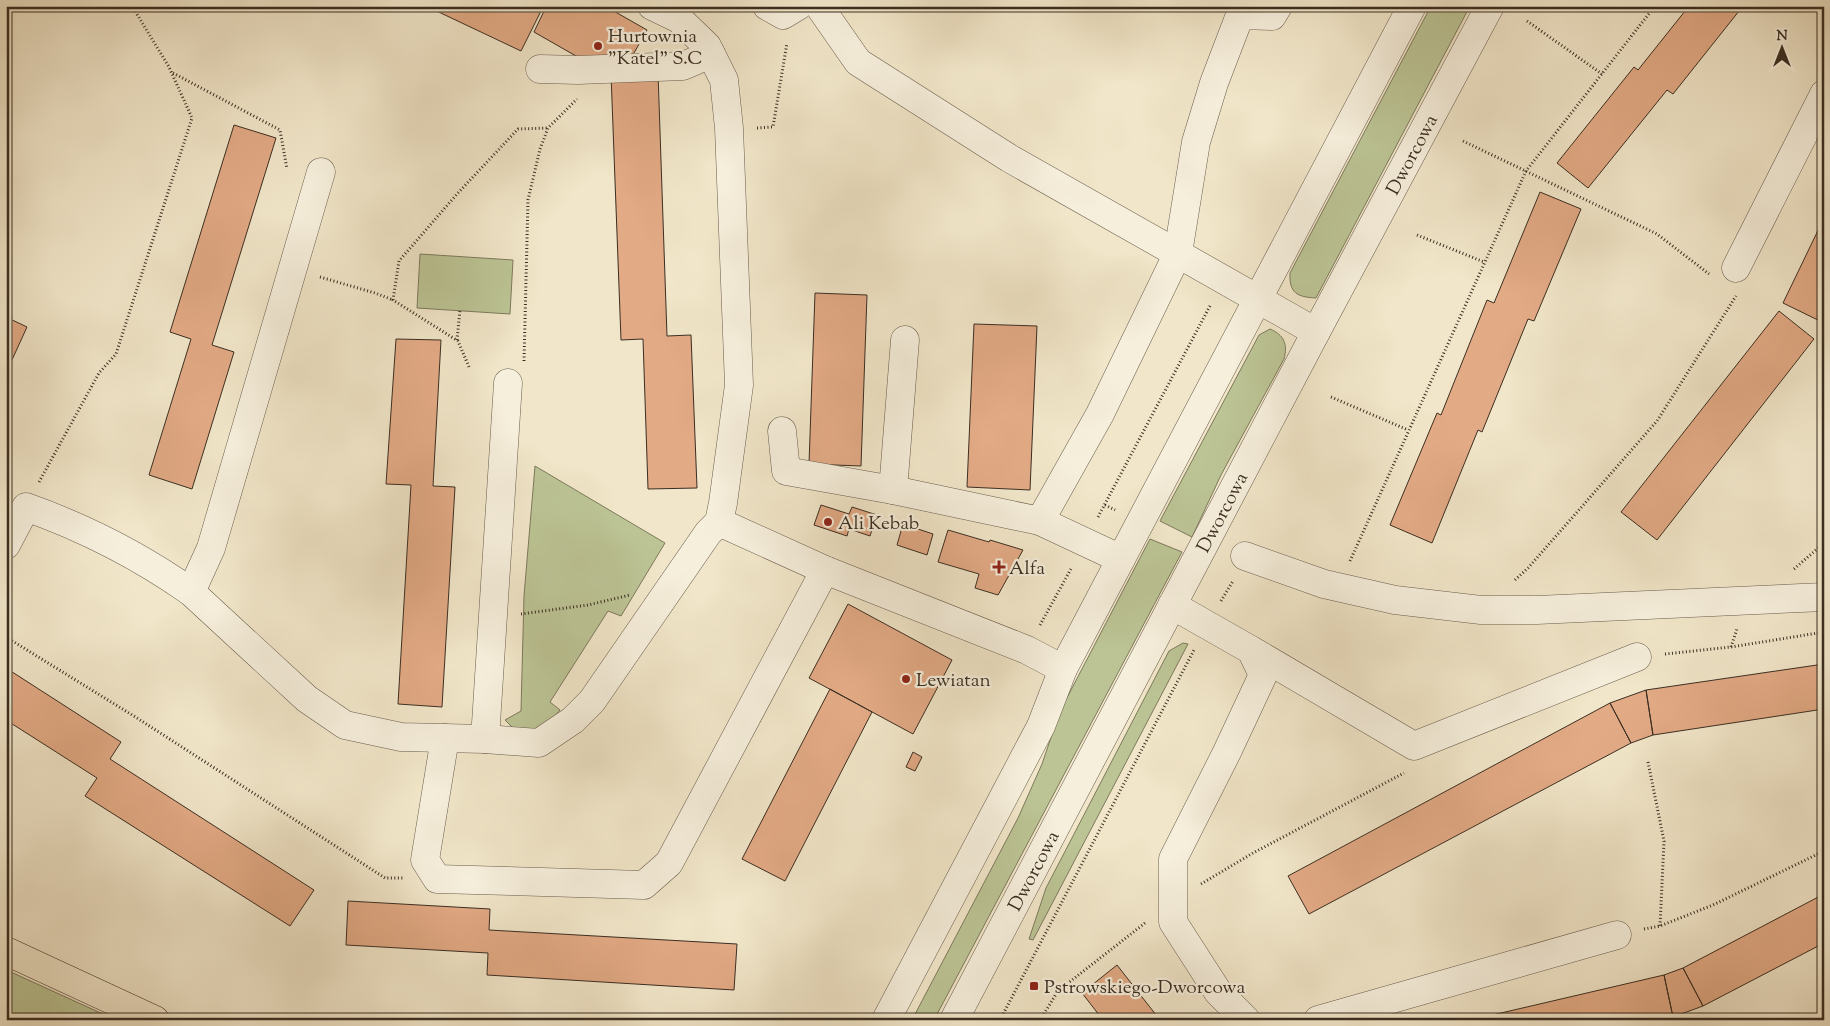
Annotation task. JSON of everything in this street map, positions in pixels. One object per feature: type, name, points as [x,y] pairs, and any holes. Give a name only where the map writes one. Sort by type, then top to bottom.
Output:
[{"type":"main road","points":[[6,951],[155,1020]]},
{"type":"street","points":[[6,545],[26,507],[93,533],[164,572],[192,592],[307,699],[345,725],[401,737],[485,738],[539,743],[573,720],[592,701],[708,533],[719,522],[739,385],[729,128],[724,80],[707,46],[679,19],[652,6]]},
{"type":"street","points":[[819,6],[858,62],[1009,158],[1316,332]]},
{"type":"street","points":[[1040,520],[1100,414],[1178,253],[1196,142],[1237,11],[1272,16],[1278,6]]},
{"type":"street","points":[[886,1020],[1041,726],[1063,668],[1412,6]]},
{"type":"street","name":"Dworcowa","points":[[954,1020],[1490,6]]},
{"type":"street","points":[[540,68],[578,70],[683,66],[711,54]]},
{"type":"street","points":[[1727,279],[1824,94]]},
{"type":"street","points":[[192,592],[211,548],[321,172]]},
{"type":"street","points":[[893,490],[905,340]]},
{"type":"street","points":[[485,738],[516,377]]},
{"type":"street","points":[[782,431],[786,471],[893,490],[1040,520],[1121,559]]},
{"type":"street","points":[[719,522],[825,570],[1027,650],[1063,668]]},
{"type":"street","points":[[1240,566],[1395,600],[1481,610],[1537,610],[1824,597]]},
{"type":"street","points":[[446,738],[425,860],[437,879],[644,885],[669,863],[825,570]]},
{"type":"street","points":[[1172,606],[1414,746],[1637,657]]},
{"type":"street","points":[[1246,1020],[1218,992],[1174,922],[1174,859],[1263,675],[1251,650]]},
{"type":"street","points":[[1318,1020],[1617,935]]},
{"type":"path","points":[[26,507],[99,373],[116,354],[192,118],[172,73],[132,6]]},
{"type":"path","points":[[1338,587],[1526,171],[1656,6]]},
{"type":"path","points":[[773,127],[786,7]]},
{"type":"path","points":[[1528,21],[1602,74]]},
{"type":"path","points":[[172,73],[280,130],[287,169]]},
{"type":"path","points":[[516,377],[528,200],[540,149],[548,128],[580,96]]},
{"type":"path","points":[[393,300],[399,261],[457,194],[518,129],[548,128]]},
{"type":"path","points":[[1463,141],[1657,234],[1727,279],[1736,295],[1657,421],[1528,568],[1481,610]]},
{"type":"path","points":[[1416,235],[1484,262]]},
{"type":"path","points":[[1027,650],[1224,279]]},
{"type":"path","points":[[330,280],[393,300],[457,340]]},
{"type":"path","points":[[460,310],[457,340],[469,366]]},
{"type":"path","points":[[1331,397],[1409,430]]},
{"type":"path","points":[[1000,1020],[1207,625],[1240,566]]},
{"type":"path","points":[[518,614],[588,605],[634,594],[666,595]]},
{"type":"path","points":[[1637,657],[1731,647],[1818,633],[1824,629]]},
{"type":"path","points":[[6,637],[145,723],[385,878],[437,879]]},
{"type":"path","points":[[1648,762],[1664,841],[1660,926]]},
{"type":"path","points":[[1040,1020],[1058,991],[1174,900],[1253,853],[1405,773]]},
{"type":"path","points":[[1617,935],[1660,926],[1713,905],[1824,850]]},
{"type":"green space","points":[[1431,6],[1470,6],[1316,298],[1299,295],[1291,285],[1290,273]]},
{"type":"green space","points":[[420,254],[513,260],[510,314],[417,308]]},
{"type":"green space","points":[[1270,329],[1279,334],[1284,341],[1284,359],[1221,475],[1192,537],[1160,521],[1259,335]]},
{"type":"green space","points":[[535,466],[665,543],[621,616],[608,611],[550,702],[560,710],[548,725],[530,730],[513,728],[505,720],[521,711],[524,596]]},
{"type":"green space","points":[[1150,539],[1182,552],[934,1020],[912,1020],[1018,818],[1042,764],[1060,711]]},
{"type":"green space","points":[[1183,643],[1188,644],[1033,940],[1029,939],[1046,888],[1169,651]]},
{"type":"green space","points":[[6,970],[116,1020],[20,1020],[6,1014]]},
{"type":"building","points":[[426,6],[531,6],[541,11],[521,51]]},
{"type":"building","name":"Hurtownia \"Katel\" S.C","points":[[549,6],[605,6],[647,30],[630,60],[583,60],[534,32],[546,7],[548,8]]},
{"type":"building","points":[[1689,6],[1743,6],[1673,94],[1667,90],[1588,188],[1557,163],[1634,67],[1638,70]]},
{"type":"building","points":[[658,73],[667,336],[691,335],[697,488],[648,489],[643,339],[621,340],[611,74]]},
{"type":"building","points":[[234,125],[276,138],[212,345],[234,352],[192,489],[149,475],[191,339],[170,332]]},
{"type":"building","points":[[1540,192],[1581,209],[1534,321],[1528,319],[1482,432],[1478,430],[1432,543],[1390,525],[1437,413],[1441,415],[1487,300],[1494,303]]},
{"type":"building","points":[[1824,218],[1824,323],[1783,303]]},
{"type":"building","points":[[815,293],[867,295],[861,466],[809,464]]},
{"type":"building","points":[[1779,311],[1814,339],[1657,540],[1621,512]]},
{"type":"building","points":[[6,317],[27,327],[6,373]]},
{"type":"building","points":[[974,324],[1037,326],[1030,490],[967,487]]},
{"type":"building","points":[[396,339],[441,340],[433,486],[455,487],[442,707],[398,704],[411,485],[386,484]]},
{"type":"building","points":[[821,505],[849,514],[852,507],[877,515],[870,536],[849,529],[847,536],[814,525]]},
{"type":"building","points":[[903,524],[933,534],[927,555],[897,545]]},
{"type":"building","points":[[948,530],[1023,550],[998,595],[975,588],[979,574],[938,562]]},
{"type":"building","points":[[848,604],[952,660],[913,734],[809,678]]},
{"type":"building","points":[[1824,664],[1824,709],[1653,735],[1646,690]]},
{"type":"building","points":[[6,668],[121,742],[110,759],[314,890],[290,926],[85,796],[97,778],[6,720]]},
{"type":"building","points":[[830,689],[872,712],[785,881],[742,859]]},
{"type":"building","points":[[1646,690],[1653,735],[1631,743],[1610,703]]},
{"type":"building","points":[[1610,703],[1631,743],[1309,914],[1288,876]]},
{"type":"building","points":[[913,752],[922,757],[915,771],[906,767]]},
{"type":"building","points":[[1824,894],[1824,943],[1703,1006],[1683,968]]},
{"type":"building","points":[[348,901],[490,909],[489,930],[737,944],[734,990],[487,975],[488,953],[346,945]]},
{"type":"building","points":[[1117,965],[1160,1020],[1103,1020],[1082,993]]},
{"type":"building","points":[[1683,968],[1703,1006],[1673,1017],[1664,975]]},
{"type":"building","points":[[1664,975],[1673,1017],[1662,1020],[1471,1020]]},
{"type":"place","name":"Hurtownia \"Katel\" S.C","points":[[598,46]]},
{"type":"place","name":"Ali Kebab","points":[[828,522]]},
{"type":"place","name":"Alfa","points":[[999,567]]},
{"type":"place","name":"Lewiatan","points":[[906,679]]},
{"type":"place","name":"Pstrowskiego-Dworcowa","points":[[1034,986]]}]
